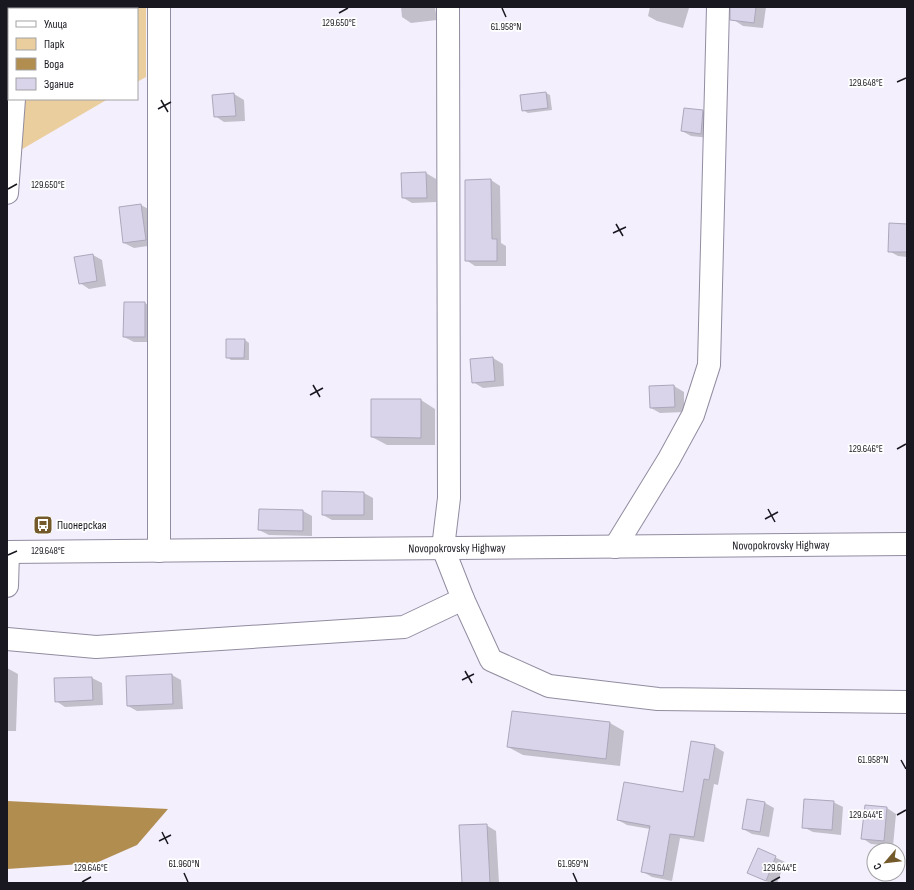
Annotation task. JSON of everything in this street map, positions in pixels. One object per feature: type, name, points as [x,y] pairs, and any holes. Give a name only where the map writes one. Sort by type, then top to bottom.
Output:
[{"type":"street","points":[[159,551],[160,7]]},
{"type":"street","points":[[448,7],[449,498],[443,548],[463,599],[491,660],[549,686],[658,700],[907,702]]},
{"type":"street","points":[[615,547],[669,459],[693,415],[709,365],[718,7]]},
{"type":"street","points":[[7,193],[14,100]]},
{"type":"street","name":"Novopokrovsky Highway","points":[[8,552],[907,544]]},
{"type":"street","points":[[7,586],[8,552]]},
{"type":"street","points":[[7,639],[96,647],[404,627],[463,599]]},
{"type":"green space","points":[[7,7],[146,7],[146,77],[138,81],[138,8],[8,8],[8,100],[106,100],[7,158]]},
{"type":"water","points":[[7,801],[168,809],[137,845],[96,863],[7,869]]},
{"type":"building","points":[[730,7],[756,7],[754,23],[730,20]]},
{"type":"building","points":[[546,92],[548,108],[522,111],[520,95]]},
{"type":"building","points":[[234,93],[236,116],[214,117],[212,95]]},
{"type":"building","points":[[684,108],[703,110],[701,134],[681,131]]},
{"type":"building","points":[[426,172],[427,198],[402,198],[401,173]]},
{"type":"building","points":[[491,179],[492,239],[497,239],[497,261],[465,261],[465,180]]},
{"type":"building","points":[[141,204],[146,240],[123,243],[119,207]]},
{"type":"building","points":[[889,223],[907,224],[907,252],[888,252]]},
{"type":"building","points":[[93,254],[97,281],[79,284],[74,257]]},
{"type":"building","points":[[124,302],[145,302],[145,337],[123,337]]},
{"type":"building","points":[[226,339],[245,339],[244,358],[226,358]]},
{"type":"building","points":[[493,357],[495,381],[472,383],[470,359]]},
{"type":"building","points":[[674,385],[675,407],[650,408],[649,386]]},
{"type":"building","points":[[371,399],[421,399],[421,438],[371,437]]},
{"type":"building","points":[[322,491],[364,492],[364,515],[322,515]]},
{"type":"building","points":[[259,509],[303,510],[303,531],[258,530]]},
{"type":"building","points":[[172,674],[173,704],[127,706],[126,676]]},
{"type":"building","points":[[92,677],[93,700],[55,702],[54,678]]},
{"type":"building","points":[[512,711],[610,722],[606,759],[507,747]]},
{"type":"building","points":[[691,741],[715,745],[709,780],[704,779],[694,837],[670,834],[663,876],[641,872],[650,826],[617,820],[624,782],[683,792]]},
{"type":"building","points":[[747,799],[765,802],[760,832],[742,829]]},
{"type":"building","points":[[804,799],[834,801],[832,830],[802,828]]},
{"type":"building","points":[[865,805],[887,807],[884,841],[861,839]]},
{"type":"building","points":[[487,824],[490,883],[462,883],[459,825]]},
{"type":"building","points":[[758,848],[776,856],[766,881],[747,873]]},
{"type":"place","name":"Пионерская","points":[[43,525]]}]
